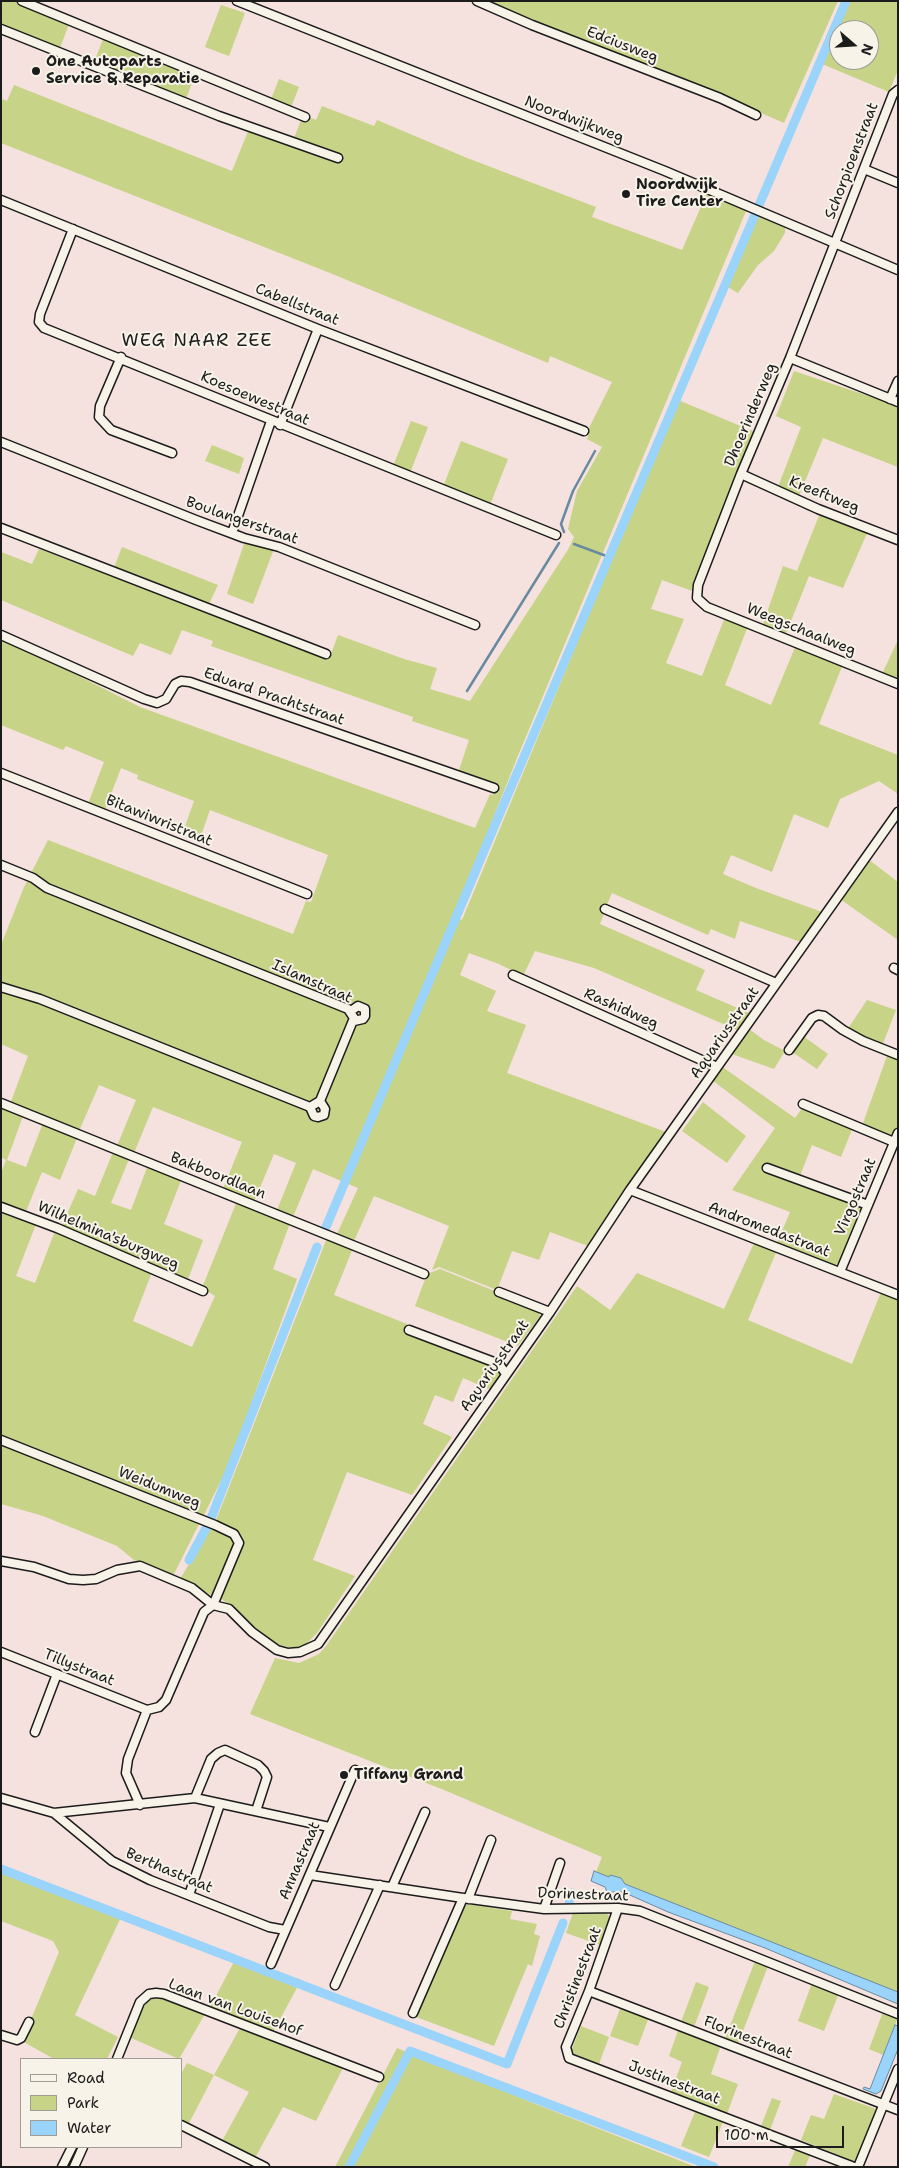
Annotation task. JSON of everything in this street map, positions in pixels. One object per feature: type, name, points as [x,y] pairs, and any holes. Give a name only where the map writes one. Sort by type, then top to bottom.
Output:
[{"type":"street","points":[[22,1],[304,117]]},
{"type":"street","name":"Noordwijkweg","points":[[237,1],[666,171],[746,207],[898,270]]},
{"type":"street","name":"Edciusweg","points":[[477,1],[532,25],[720,98],[756,115]]},
{"type":"street","points":[[1,29],[220,116],[338,158]]},
{"type":"street","name":"Schorpioenstraat","points":[[835,244],[893,94],[898,90]]},
{"type":"street","points":[[864,169],[898,182]]},
{"type":"street","name":"Cabellstraat","points":[[1,200],[318,329],[584,432]]},
{"type":"street","name":"Koesoewestraat","points":[[73,229],[39,322],[44,328],[121,357],[271,421],[556,534]]},
{"type":"street","name":"Dhoerinderweg","points":[[697,598],[698,585],[741,474],[835,244]]},
{"type":"street","points":[[280,424],[318,329]]},
{"type":"street","points":[[121,357],[100,406],[99,417],[111,430],[172,453]]},
{"type":"street","points":[[790,358],[894,400],[898,381]]},
{"type":"street","points":[[232,533],[271,421]]},
{"type":"street","name":"Boulangerstraat","points":[[1,442],[232,533],[278,547],[475,626]]},
{"type":"street","name":"Kreeftweg","points":[[741,474],[818,509],[898,540]]},
{"type":"street","points":[[1,528],[326,654]]},
{"type":"street","name":"Weegschaalweg","points":[[697,598],[707,607],[898,684]]},
{"type":"street","name":"Eduard Prachtstraat","points":[[1,635],[144,699],[157,703],[166,698],[175,684],[181,681],[190,682],[494,788]]},
{"type":"street","name":"Bitawiwristraat","points":[[1,773],[307,894]]},
{"type":"street","name":"Aquariusstraat","points":[[1,1561],[34,1567],[69,1579],[83,1580],[96,1579],[117,1570],[140,1566],[192,1588],[213,1605],[229,1609],[252,1632],[277,1650],[288,1653],[300,1652],[318,1644],[550,1312],[630,1190],[898,812]]},
{"type":"street","name":"Islamstraat","points":[[1,865],[24,874],[47,888],[351,1010],[354,1021],[320,1102]]},
{"type":"street","points":[[606,909],[776,983]]},
{"type":"street","name":"Rashidweg","points":[[513,975],[717,1068]]},
{"type":"street","points":[[1,987],[40,999],[310,1107],[314,1116],[318,1118],[324,1115],[325,1109],[320,1102],[310,1107]]},
{"type":"street","points":[[351,1010],[358,1006],[365,1009],[363,1019],[354,1021]]},
{"type":"street","points":[[789,1050],[812,1018],[818,1015],[824,1016],[843,1030],[863,1041],[898,1055]]},
{"type":"street","name":"Bakboordlaan","points":[[1,1103],[424,1274]]},
{"type":"street","points":[[803,1104],[894,1142]]},
{"type":"street","name":"Virgostraat","points":[[840,1272],[898,1133]]},
{"type":"street","points":[[767,1168],[868,1205]]},
{"type":"street","name":"Andromedastraat","points":[[630,1190],[898,1295]]},
{"type":"street","name":"Wilhelmina'sburgweg","points":[[1,1207],[57,1228],[203,1291]]},
{"type":"street","points":[[499,1292],[550,1312]]},
{"type":"street","points":[[409,1330],[499,1364],[506,1374]]},
{"type":"street","name":"Weidumweg","points":[[1,1440],[234,1534],[239,1543],[213,1605]]},
{"type":"street","points":[[140,1805],[126,1767],[147,1710],[159,1707],[166,1700],[199,1619],[213,1605]]},
{"type":"street","name":"Tillystraat","points":[[1,1652],[147,1710]]},
{"type":"street","points":[[35,1732],[56,1674]]},
{"type":"street","points":[[195,1798],[211,1759],[224,1750],[258,1765],[264,1770],[267,1777],[256,1811]]},
{"type":"street","name":"Annastraat","points":[[271,1964],[355,1770]]},
{"type":"street","points":[[1,1798],[54,1813],[195,1798],[329,1827]]},
{"type":"street","points":[[188,1895],[220,1804]]},
{"type":"street","points":[[392,1887],[425,1812]]},
{"type":"street","name":"Berthastraat","points":[[54,1813],[112,1861],[150,1880],[269,1927],[285,1930]]},
{"type":"street","points":[[413,2013],[491,1840]]},
{"type":"street","points":[[544,1908],[560,1864]]},
{"type":"street","name":"Dorinestraat","points":[[310,1874],[466,1899],[544,1908],[618,1908],[640,1911],[898,2014]]},
{"type":"street","points":[[335,1986],[380,1885]]},
{"type":"street","name":"Christinestraat","points":[[569,2058],[566,2048],[589,1991],[618,1908]]},
{"type":"street","name":"Florinestraat","points":[[589,1991],[898,2110]]},
{"type":"street","name":"Laan van Louisehof","points":[[117,2058],[140,2002],[149,1994],[156,1993],[164,1994],[379,2077]]},
{"type":"street","points":[[1,2035],[17,2040],[21,2038],[29,2022]]},
{"type":"street","name":"Justinestraat","points":[[569,2058],[854,2167]]},
{"type":"street","points":[[858,2167],[882,2104],[898,2069]]},
{"type":"street","points":[[182,2126],[265,2167]]},
{"type":"street","points":[[62,2167],[72,2148]]},
{"type":"street","points":[[74,2167],[83,2148]]},
{"type":"green space","points":[[1,1],[14,1],[69,24],[60,48],[1,25]]},
{"type":"green space","points":[[483,1],[838,1],[784,123],[720,95]]},
{"type":"green space","points":[[849,1],[898,1],[898,70],[889,92],[836,70],[879,70],[879,20],[841,20]]},
{"type":"green space","points":[[221,5],[245,13],[229,56],[205,47]]},
{"type":"green space","points":[[103,39],[194,77],[186,99],[94,62]]},
{"type":"green space","points":[[829,48],[829,67],[822,64]]},
{"type":"green space","points":[[279,79],[299,87],[288,115],[268,107]]},
{"type":"green space","points":[[14,85],[232,171],[251,124],[293,141],[303,115],[316,120],[322,106],[374,126],[377,120],[467,158],[596,207],[592,217],[682,250],[707,193],[746,211],[517,758],[454,917],[462,920],[678,400],[755,432],[692,591],[662,580],[651,609],[684,619],[666,663],[702,676],[725,617],[748,626],[725,685],[771,705],[796,645],[843,664],[819,724],[898,755],[898,794],[879,781],[840,799],[828,828],[794,814],[772,872],[731,855],[723,874],[822,912],[801,942],[740,921],[735,939],[711,929],[708,935],[612,893],[606,907],[603,905],[601,909],[605,911],[600,924],[705,970],[696,990],[749,1013],[737,1030],[594,968],[535,951],[523,976],[499,964],[469,953],[460,975],[496,991],[487,1011],[526,1025],[507,1073],[666,1132],[588,1246],[550,1232],[539,1260],[512,1251],[497,1290],[439,1267],[432,1270],[449,1226],[374,1196],[354,1241],[337,1234],[358,1188],[313,1169],[293,1217],[277,1210],[296,1163],[274,1154],[254,1202],[223,1189],[242,1142],[153,1107],[134,1153],[117,1146],[136,1100],[99,1085],[79,1131],[10,1104],[28,1056],[1,1044],[1,945],[24,887],[48,840],[293,934],[306,901],[311,902],[328,855],[210,810],[199,841],[182,835],[194,801],[137,779],[138,775],[121,768],[105,810],[88,804],[104,762],[66,746],[63,750],[1,725],[1,641],[39,656],[140,707],[475,828],[490,794],[493,795],[496,785],[458,773],[469,740],[412,721],[413,717],[211,646],[213,641],[182,630],[171,655],[140,643],[133,656],[1,600],[1,552],[32,564],[39,549],[330,657],[338,635],[404,659],[437,668],[430,689],[470,701],[569,548],[574,537],[568,529],[577,491],[602,447],[587,439],[589,433],[587,432],[612,382],[550,356],[548,363],[330,273],[1,143],[1,103],[3,99],[7,101]]},
{"type":"green space","points":[[757,215],[785,228],[785,233],[774,251],[758,265],[738,293],[726,286]]},
{"type":"green space","points":[[794,371],[898,406],[898,467],[823,438],[799,496],[778,487],[801,427],[776,416]]},
{"type":"green space","points":[[411,421],[428,427],[410,473],[393,466]]},
{"type":"green space","points":[[461,441],[508,459],[490,505],[443,487]]},
{"type":"green space","points":[[212,445],[244,458],[239,474],[205,461]]},
{"type":"green space","points":[[820,513],[868,531],[843,588],[809,576],[785,636],[762,627],[783,566],[797,571]]},
{"type":"green space","points":[[245,541],[274,549],[253,604],[227,594]]},
{"type":"green space","points":[[122,547],[218,585],[209,604],[113,570]]},
{"type":"green space","points":[[898,640],[898,680],[882,674]]},
{"type":"green space","points":[[868,859],[898,882],[898,940],[840,899]]},
{"type":"green space","points":[[867,1000],[896,1010],[882,1046],[847,1030]]},
{"type":"green space","points":[[749,1029],[764,1040],[785,1051],[774,1069],[732,1054]]},
{"type":"green space","points":[[803,1036],[828,1054],[817,1069],[792,1052]]},
{"type":"green space","points":[[888,1053],[898,1057],[898,1127],[892,1137],[862,1126]]},
{"type":"green space","points":[[721,1066],[795,1118],[803,1107],[853,1127],[841,1157],[812,1145],[800,1176],[768,1163],[765,1169],[862,1206],[863,1211],[844,1258],[836,1265],[777,1243],[790,1212],[732,1190],[775,1128],[712,1080]]},
{"type":"green space","points":[[703,1102],[746,1136],[727,1163],[682,1131]]},
{"type":"green space","points":[[1,1107],[23,1116],[7,1160],[26,1167],[43,1123],[77,1138],[60,1180],[42,1172],[25,1214],[1,1205],[1,1173],[6,1160],[1,1157]]},
{"type":"green space","points":[[113,1152],[129,1159],[111,1203],[131,1210],[148,1165],[182,1178],[164,1224],[203,1240],[187,1282],[61,1228],[78,1189],[95,1196]]},
{"type":"green space","points":[[237,1201],[290,1223],[273,1269],[297,1279],[229,1464],[203,1517],[1,1438],[1,1211],[36,1224],[16,1276],[35,1283],[55,1231],[152,1272],[133,1321],[192,1347],[215,1296],[202,1288]]},
{"type":"green space","points":[[327,1238],[353,1248],[334,1295],[407,1324],[407,1335],[496,1367],[501,1374],[491,1390],[463,1378],[453,1402],[435,1395],[423,1424],[452,1437],[412,1495],[347,1472],[313,1560],[355,1576],[317,1633],[306,1644],[297,1649],[275,1644],[217,1595],[241,1543],[215,1523]]},
{"type":"green space","points":[[755,1241],[777,1250],[748,1320],[852,1364],[881,1292],[898,1299],[898,1993],[625,1884],[621,1878],[609,1877],[596,1872],[602,1857],[444,1790],[250,1714],[275,1658],[299,1663],[319,1654],[326,1646],[577,1286],[610,1310],[637,1273],[724,1309]]},
{"type":"green space","points":[[440,1269],[497,1292],[496,1295],[539,1313],[540,1316],[518,1346],[415,1306],[427,1274]]},
{"type":"green space","points":[[1,1442],[201,1520],[173,1576],[134,1560],[117,1546],[43,1516],[1,1504]]},
{"type":"green space","points":[[212,1526],[233,1535],[237,1541],[213,1596],[180,1579]]},
{"type":"green space","points":[[1,1871],[121,1917],[75,2015],[118,2037],[108,2058],[52,2058],[22,2041],[59,1952],[53,1941],[1,1921]]},
{"type":"green space","points":[[468,1904],[512,1911],[510,1919],[537,1924],[534,1934],[540,1936],[532,1966],[528,1964],[494,2046],[416,2017],[465,1906]]},
{"type":"green space","points":[[596,1912],[607,1914],[612,1920],[603,1946],[566,1933],[573,1913]]},
{"type":"green space","points":[[235,1960],[298,1986],[273,2032],[210,2007]]},
{"type":"green space","points":[[755,1961],[768,1966],[738,2044],[725,2039]]},
{"type":"green space","points":[[696,1982],[709,1987],[694,2027],[681,2022]]},
{"type":"green space","points":[[812,1983],[839,1993],[824,2031],[798,2021]]},
{"type":"green space","points":[[157,1996],[205,2014],[180,2058],[129,2037],[147,2001]]},
{"type":"green space","points":[[621,2006],[649,2017],[638,2046],[610,2036]]},
{"type":"green space","points":[[883,2012],[898,2017],[883,2055],[869,2049]]},
{"type":"green space","points":[[581,2026],[609,2037],[599,2064],[573,2054],[572,2049]]},
{"type":"green space","points":[[240,2028],[343,2068],[316,2121],[283,2107],[255,2158],[222,2141],[249,2092],[214,2075]]},
{"type":"green space","points":[[679,2028],[721,2045],[711,2074],[738,2084],[727,2114],[671,2092],[682,2062],[669,2056]]},
{"type":"green space","points":[[397,2048],[538,2105],[696,2167],[335,2167]]},
{"type":"green space","points":[[187,2063],[214,2075],[188,2125],[182,2122],[182,2072]]},
{"type":"green space","points":[[834,2094],[876,2109],[856,2162],[801,2140],[811,2115],[824,2119]]},
{"type":"green space","points":[[772,2098],[781,2101],[770,2130],[761,2126]]},
{"type":"green space","points":[[696,2109],[724,2119],[709,2157],[681,2146]]},
{"type":"green space","points":[[796,2148],[811,2153],[805,2167],[788,2167]]},
{"type":"water","points":[[594,1871],[609,1877],[610,1875],[621,1878],[625,1884],[898,1992],[898,2004],[765,1948],[668,1912],[623,1892],[607,1892],[605,1887],[591,1881]]},
{"type":"water","points":[[895,2025],[898,2026],[898,2049],[881,2091],[876,2094],[863,2089],[864,2087],[870,2089]]},
{"type":"waterway","points":[[326,1227],[846,1]]},
{"type":"waterway","points":[[564,532],[561,524],[573,491],[595,451]]},
{"type":"waterway","points":[[467,691],[559,543]]},
{"type":"waterway","points":[[574,544],[609,557]]},
{"type":"waterway","points":[[189,1560],[210,1521],[317,1247]]},
{"type":"waterway","points":[[1,1869],[507,2064],[563,1923]]},
{"type":"waterway","points":[[569,1903],[572,1893]]},
{"type":"waterway","points":[[349,2167],[410,2051],[714,2167]]},
{"type":"place","name":"One Autoparts Service & Reparatie","points":[[36,71]]},
{"type":"place","name":"Noordwijk Tire Center","points":[[626,194]]},
{"type":"place","name":"Tiffany Grand","points":[[344,1775]]},
{"type":"district","name":"WEG NAAR ZEE","points":[[197,341]]}]
